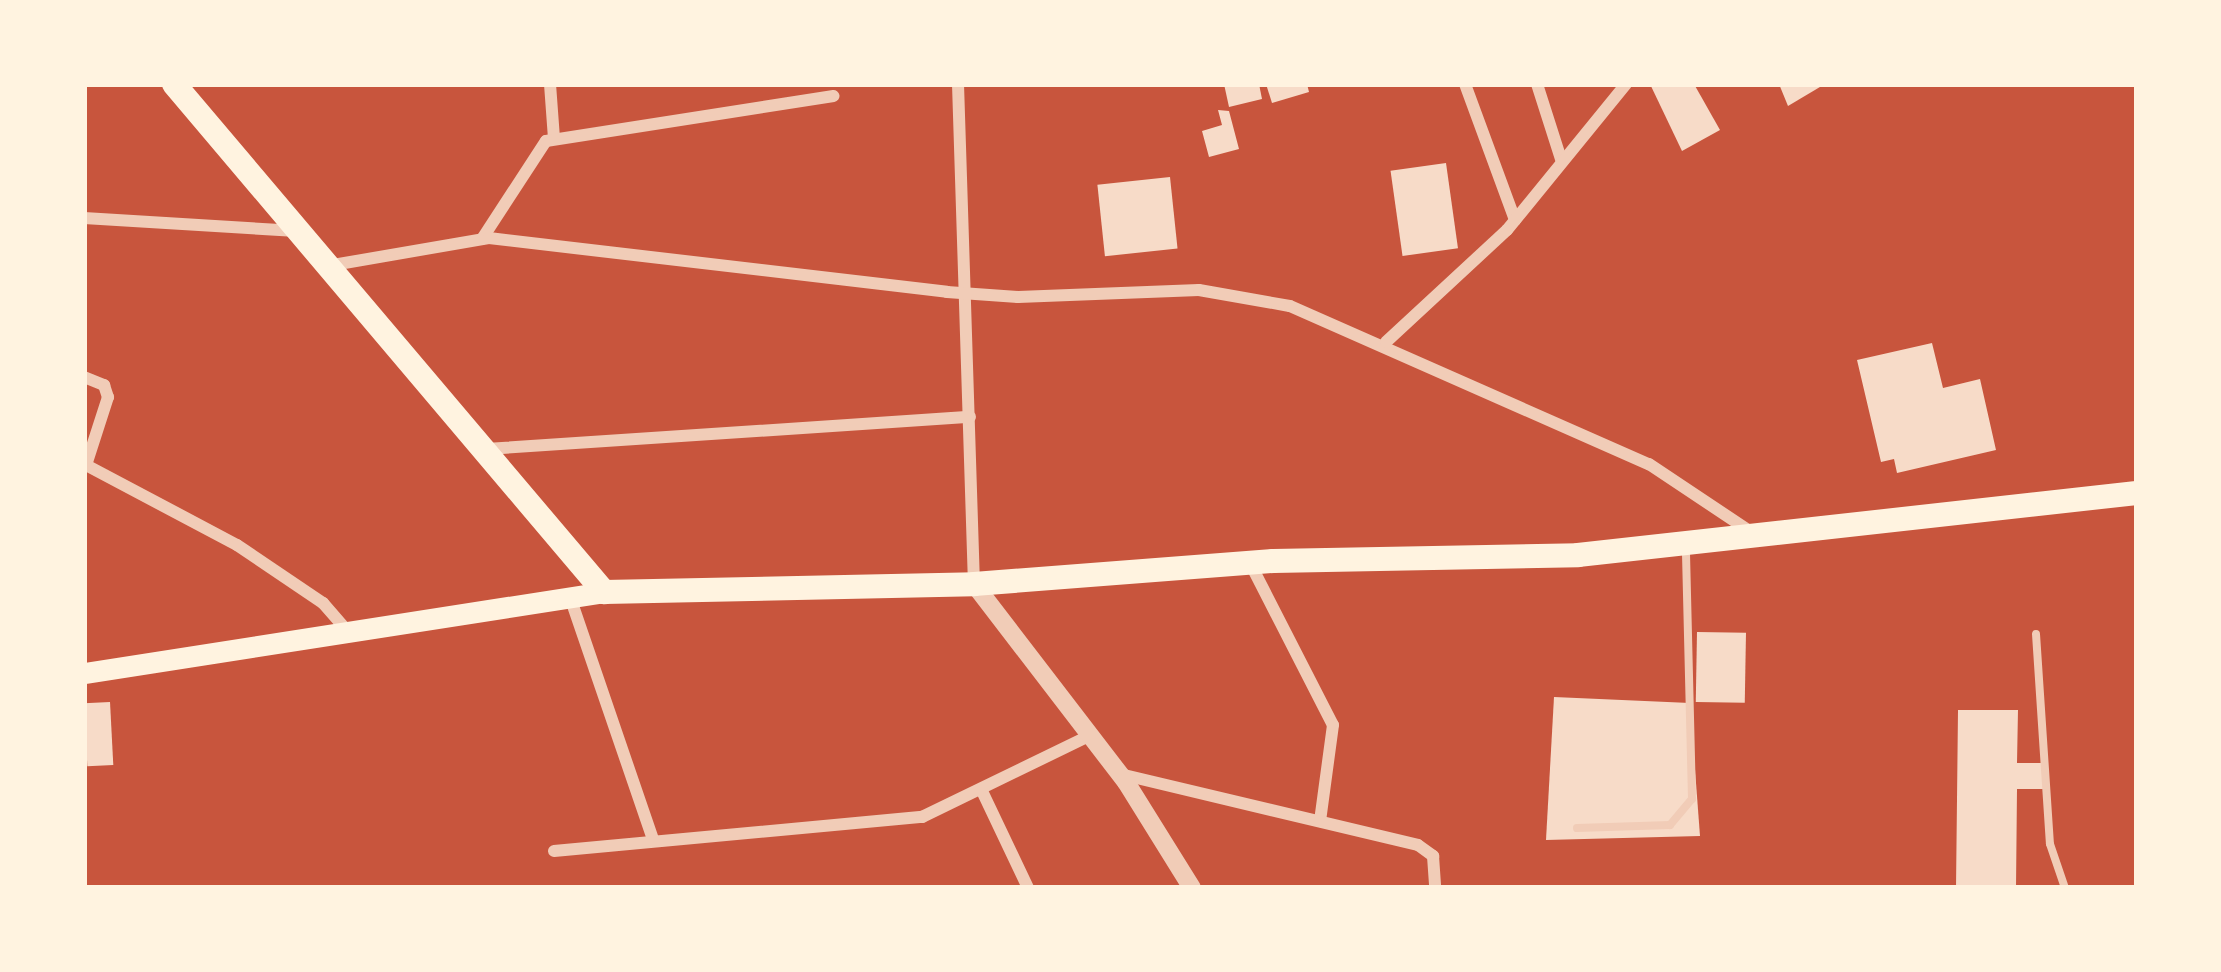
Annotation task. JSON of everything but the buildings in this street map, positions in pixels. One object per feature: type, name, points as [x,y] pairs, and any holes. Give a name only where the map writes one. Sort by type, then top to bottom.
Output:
[{"type":"main road","points":[[174,84],[604,592]]},
{"type":"main road","points":[[2093,501],[2137,474]]},
{"type":"main road","points":[[84,673],[604,592],[974,584],[1250,563],[1578,555],[2137,493]]},
{"type":"street","points":[[550,84],[554,139]]},
{"type":"street","points":[[958,84],[974,584],[1120,774],[1192,888]]},
{"type":"street","points":[[1466,84],[1515,220]]},
{"type":"street","points":[[1537,84],[1562,159]]},
{"type":"street","points":[[1386,342],[1515,220],[1626,84]]},
{"type":"street","points":[[482,239],[532,153],[554,139],[833,97]]},
{"type":"street","points":[[84,218],[297,231]]},
{"type":"street","points":[[326,266],[482,239],[730,260],[966,293],[1199,290],[1290,306],[1386,342],[1649,464],[1756,537]]},
{"type":"street","points":[[84,377],[104,385],[108,397],[85,465],[237,545],[323,603],[348,632]]},
{"type":"street","points":[[480,449],[970,417]]},
{"type":"street","points":[[1250,563],[1333,725],[1320,821]]},
{"type":"street","points":[[570,597],[652,837]]},
{"type":"street","points":[[554,851],[652,837],[922,818],[1090,735]]},
{"type":"street","points":[[1120,774],[1427,849],[1436,888]]},
{"type":"street","points":[[982,790],[1028,888]]},
{"type":"lane","points":[[1577,828],[1670,825],[1692,799],[1686,544]]},
{"type":"lane","points":[[2036,634],[2050,844],[2065,888]]}]
